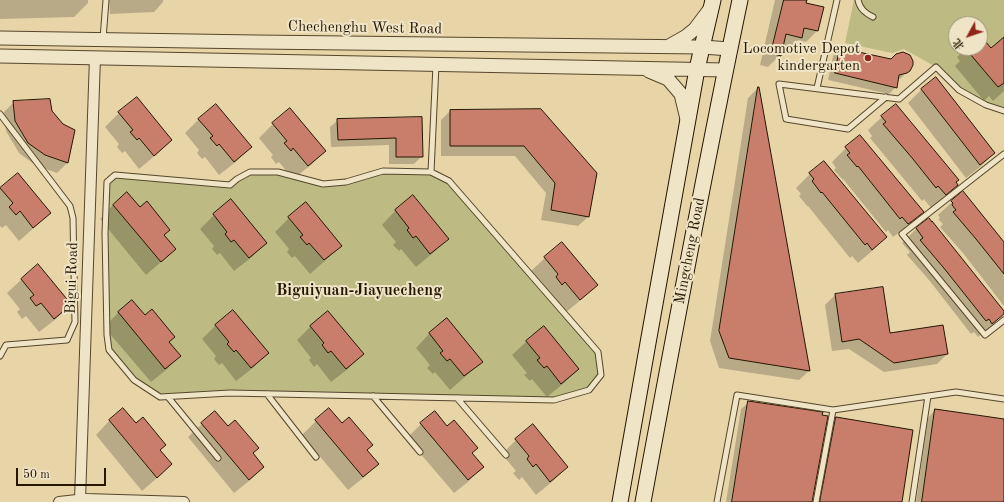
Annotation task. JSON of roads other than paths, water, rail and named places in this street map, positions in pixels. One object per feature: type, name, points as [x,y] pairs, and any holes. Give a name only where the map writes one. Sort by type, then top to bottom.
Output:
[{"type":"main road","name":"Mingcheng Road","points":[[643,502],[667,370],[740,0]]},
{"type":"main road","name":"Mingcheng Road","points":[[620,502],[697,69],[713,3]]},
{"type":"street","points":[[666,47],[685,37],[695,29],[713,3]]},
{"type":"street","name":"Chechenghu West Road","points":[[0,38],[702,47],[730,49]]},
{"type":"street","points":[[0,56],[725,70]]},
{"type":"street","name":"Bigui Road","points":[[80,500],[95,57]]},
{"type":"street","points":[[642,68],[668,79],[682,94],[688,122]]},
{"type":"street","points":[[59,502],[86,499],[184,502]]},
{"type":"lane","points":[[103,40],[106,0]]},
{"type":"lane","points":[[817,88],[837,0]]},
{"type":"lane","points":[[858,0],[864,13],[872,17]]},
{"type":"lane","points":[[431,172],[436,64]]},
{"type":"lane","points":[[886,97],[848,129],[786,120],[779,84],[817,88],[886,97],[899,99],[936,67],[959,90],[986,105],[1004,111]]},
{"type":"lane","points":[[0,114],[70,206],[73,218],[75,322],[67,340],[6,345],[0,356]]},
{"type":"lane","points":[[1004,154],[902,234],[985,335],[1004,320]]},
{"type":"lane","points":[[382,171],[431,172],[449,182],[598,352],[600,375],[589,390],[554,400],[230,393],[160,397],[134,380],[109,350],[107,334],[105,233],[107,182],[115,175],[230,185],[237,179],[250,172],[278,172],[323,184],[346,182],[382,171]]},
{"type":"lane","points":[[717,502],[737,395],[833,410],[956,392],[1004,399]]},
{"type":"lane","points":[[267,394],[316,457]]},
{"type":"lane","points":[[373,396],[420,452]]},
{"type":"lane","points":[[912,502],[928,396]]},
{"type":"lane","points":[[168,397],[218,458]]},
{"type":"lane","points":[[458,398],[506,455]]},
{"type":"lane","points":[[816,502],[833,410]]},
{"type":"place","name":"Locomotive Depot kindergarten","points":[[868,58]]},
{"type":"district","name":"Biguiyuan-Jiayuecheng","points":[[359,291]]}]
